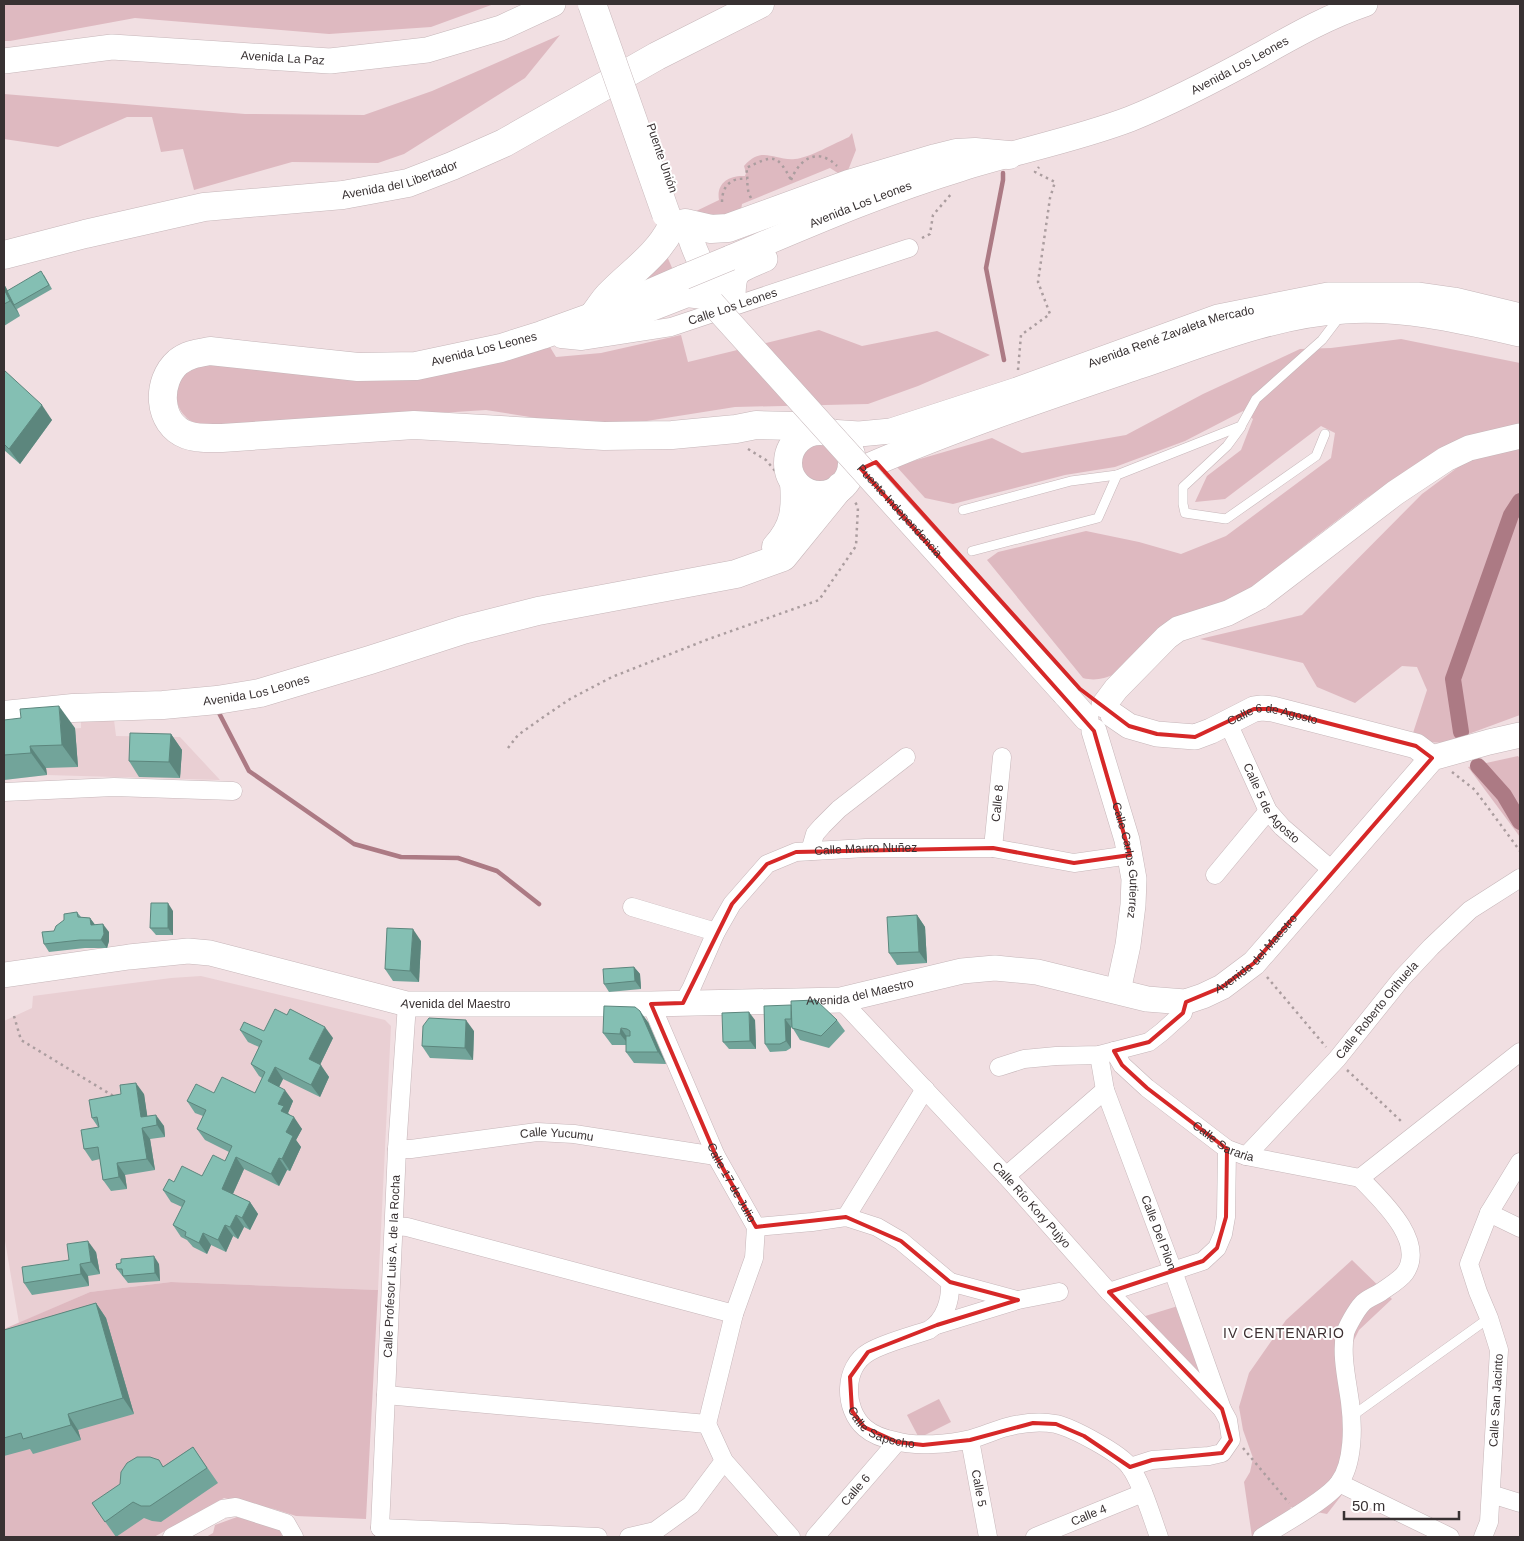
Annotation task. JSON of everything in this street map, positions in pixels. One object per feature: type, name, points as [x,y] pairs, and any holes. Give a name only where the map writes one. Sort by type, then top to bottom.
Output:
[{"type":"main road","name":"Avenida La Paz","points":[[4,60],[112,47],[330,61],[427,50],[500,28],[553,4]]},
{"type":"main road","name":"Puente Unión","points":[[592,4],[676,219],[712,281],[716,300]]},
{"type":"main road","name":"Puente Unión","points":[[609,4],[676,219]]},
{"type":"main road","name":"Avenida del Libertador","points":[[4,255],[85,234],[204,207],[343,195],[408,183],[504,143],[657,56],[760,4]]},
{"type":"main road","name":"Avenida Los Leones","points":[[787,474],[763,441],[755,436],[741,439],[672,435],[604,436],[414,425],[200,438],[187,435],[177,429],[168,418],[163,405],[162,390],[168,374],[179,362],[191,354],[210,351],[358,367],[416,366],[501,348],[592,317],[855,205],[949,182],[1009,155],[1131,118],[1212,80],[1301,31],[1338,13],[1365,4]]},
{"type":"main road","points":[[592,317],[608,296],[666,239],[676,219],[711,229],[728,228],[849,184],[936,158],[956,153],[975,152],[1009,155]]},
{"type":"main road","points":[[592,317],[628,316],[679,295],[695,293],[716,300],[740,270],[866,214],[949,182]]},
{"type":"main road","name":"Avenida René Zavaleta Mercado","points":[[820,432],[859,434],[891,431],[1017,390],[1218,317],[1328,295],[1419,295],[1454,300],[1520,316]]},
{"type":"main road","name":"Puente Independencia","points":[[716,300],[1070,689],[1100,715]]},
{"type":"main road","name":"Avenida René Zavaleta Mercado","points":[[845,481],[919,444],[1113,375],[1237,333],[1281,321],[1344,311],[1388,310],[1443,317],[1520,334]]},
{"type":"main road","name":"Avenida Los Leones","points":[[741,439],[756,425],[795,426],[820,432]]},
{"type":"main road","points":[[763,564],[784,538],[793,520],[795,499],[787,474],[789,452],[794,443],[802,436],[820,432],[844,441],[848,448],[851,457],[845,481],[830,493],[819,495],[808,493],[787,474]]},
{"type":"main road","points":[[1100,715],[1116,689],[1167,637],[1178,630],[1228,613],[1259,598],[1395,493],[1446,459],[1469,448],[1520,436]]},
{"type":"main road","name":"Avenida Los Leones","points":[[4,715],[73,708],[163,705],[217,700],[260,693],[463,630],[538,611],[736,574],[783,557],[845,481]]},
{"type":"main road","name":"Calle 6 de Agosto","points":[[1100,715],[1157,734],[1185,738],[1195,737],[1254,709],[1273,708],[1416,746],[1432,758]]},
{"type":"main road","name":"Calle Carlos Gutierrez","points":[[1100,715],[1134,879],[1128,945],[1118,991]]},
{"type":"main road","points":[[1432,758],[1520,735]]},
{"type":"main road","name":"Avenida del Maestro","points":[[4,975],[129,957],[195,952],[210,953],[407,1004],[651,1004],[841,1000],[962,971],[995,968],[1037,972],[1147,999],[1186,1002],[1222,987],[1254,963],[1432,758]]},
{"type":"street","name":"Calle Los Leones","points":[[557,330],[561,339],[581,342],[670,327],[909,248]]},
{"type":"street","name":"Calle 5 de Agosto","points":[[1228,722],[1268,811],[1282,826],[1333,871]]},
{"type":"street","points":[[810,851],[814,834],[839,809],[906,757]]},
{"type":"street","name":"Calle 8","points":[[993,848],[1002,757]]},
{"type":"street","points":[[4,792],[114,788],[233,790]]},
{"type":"street","points":[[1215,875],[1268,811]]},
{"type":"street","name":"Calle Mauro Nuñez","points":[[683,1003],[716,932],[732,904],[767,864],[796,852],[866,848],[993,848],[1074,863],[1130,855]]},
{"type":"street","name":"Calle Roberto Orihuela","points":[[1246,1156],[1337,1060],[1402,978],[1431,946],[1470,910],[1520,878]]},
{"type":"street","points":[[632,907],[716,932]]},
{"type":"street","name":"Calle Río Kory Pujyo","points":[[841,1000],[1006,1176],[1109,1292],[1222,1409]]},
{"type":"street","points":[[999,1067],[1024,1059],[1107,1053],[1149,1042],[1183,1013],[1186,1002]]},
{"type":"street","name":"Calle Profesor Luis A. de la Rocha","points":[[382,1534],[397,1148],[407,1004]]},
{"type":"street","name":"Calle 17 de Julio","points":[[651,1004],[716,1156],[756,1227],[754,1258],[734,1314],[708,1424]]},
{"type":"street","points":[[1262,1537],[1320,1500],[1339,1483],[1347,1463],[1352,1441],[1352,1416],[1344,1351],[1345,1332],[1362,1304],[1404,1274],[1409,1264],[1411,1253],[1404,1231],[1395,1216],[1360,1178],[1520,1052]]},
{"type":"street","name":"Calle Sararia","points":[[1107,1053],[1147,1088],[1227,1149],[1246,1156],[1360,1178]]},
{"type":"street","name":"Calle Del Pilon","points":[[1107,1053],[1105,1090],[1173,1271],[1222,1409],[1228,1420],[1231,1440]]},
{"type":"street","points":[[846,1217],[925,1089]]},
{"type":"street","points":[[1006,1176],[1105,1090]]},
{"type":"street","name":"Calle Yucumu","points":[[397,1148],[411,1149],[536,1132],[574,1134],[716,1156]]},
{"type":"street","points":[[1109,1292],[1203,1261],[1217,1248],[1223,1234],[1226,1217],[1227,1149]]},
{"type":"street","name":"Calle San Jacinto","points":[[1483,1537],[1489,1522],[1499,1350],[1470,1264],[1489,1213],[1520,1162]]},
{"type":"street","points":[[1489,1213],[1520,1228]]},
{"type":"street","points":[[756,1227],[846,1217],[877,1228],[901,1242],[950,1282],[1018,1300]]},
{"type":"street","points":[[394,1226],[407,1227],[734,1314]]},
{"type":"street","points":[[937,1325],[947,1306],[950,1282]]},
{"type":"street","name":"Calle Sapecho","points":[[1059,1292],[1018,1300],[937,1325],[929,1330],[868,1352],[855,1365],[850,1377],[849,1392],[852,1411],[864,1427],[876,1435],[897,1442],[923,1445],[970,1440],[1006,1427],[1033,1423],[1056,1424],[1092,1440],[1130,1467],[1143,1493],[1159,1537]]},
{"type":"street","points":[[386,1395],[708,1424],[724,1461],[791,1537]]},
{"type":"street","name":"Calle 5","points":[[970,1440],[988,1537]]},
{"type":"street","points":[[1130,1467],[1152,1460],[1209,1456],[1222,1453],[1231,1440]]},
{"type":"street","name":"Calle 6","points":[[815,1537],[897,1442]]},
{"type":"street","points":[[629,1537],[655,1530],[691,1506],[724,1461]]},
{"type":"street","points":[[1339,1483],[1419,1531],[1450,1537]]},
{"type":"street","name":"Calle 4","points":[[1035,1537],[1143,1493]]},
{"type":"street","points":[[1491,1494],[1520,1503]]},
{"type":"street","points":[[172,1537],[223,1509],[236,1507],[286,1522],[294,1537]]},
{"type":"street","points":[[382,1534],[598,1537]]},
{"type":"lane","points":[[1325,434],[1316,456],[1226,519],[1185,513],[1182,487],[1228,446],[1256,399],[1322,340],[1344,311]]},
{"type":"lane","points":[[963,510],[1071,481],[1117,475],[1241,426]]},
{"type":"lane","points":[[972,551],[1098,518],[1117,475]]},
{"type":"lane","points":[[1352,1416],[1489,1318]]},
{"type":"path","points":[[751,199],[747,189],[746,168],[767,158],[773,158],[783,164],[791,180],[795,169],[808,158],[822,157],[833,162]]},
{"type":"path","points":[[1017,390],[1021,336],[1050,314],[1038,282],[1050,198],[1055,182],[1035,172],[1039,166]]},
{"type":"path","points":[[722,202],[726,186],[733,180],[747,179]]},
{"type":"path","points":[[931,223],[949,182]]},
{"type":"path","points":[[741,439],[773,467],[787,474]]},
{"type":"path","points":[[508,748],[518,735],[542,718],[570,699],[612,677],[706,640],[819,600],[856,546],[858,507],[845,481]]},
{"type":"path","points":[[1432,758],[1475,790],[1520,851]]},
{"type":"path","points":[[14,1016],[21,1040],[121,1101]]},
{"type":"path","points":[[1231,1440],[1246,1449],[1291,1506]]},
{"type":"highlighted area","points":[[876,462],[1080,689],[1129,726],[1157,734],[1195,737],[1254,709],[1273,709],[1416,746],[1432,758],[1254,963],[1222,987],[1186,1002],[1183,1013],[1149,1042],[1114,1051],[1122,1065],[1147,1088],[1227,1149],[1226,1217],[1217,1248],[1203,1261],[1109,1292],[1222,1409],[1231,1440],[1222,1453],[1152,1460],[1130,1467],[1084,1436],[1056,1424],[1033,1423],[970,1440],[923,1445],[897,1442],[864,1427],[852,1411],[850,1377],[868,1352],[937,1325],[1018,1300],[950,1282],[901,1241],[846,1217],[756,1227],[716,1156],[651,1004],[683,1003],[732,904],[767,864],[796,852],[993,848],[1074,863],[1130,855],[1094,731],[861,469]]},
{"type":"shaded area","points":[[4,4],[494,4],[431,27],[329,34],[135,18],[4,41]]},
{"type":"shaded area","points":[[560,35],[525,78],[404,154],[378,163],[292,162],[194,190],[183,149],[161,152],[152,117],[127,117],[58,147],[4,139],[4,94],[245,114],[364,115],[432,91]]},
{"type":"shaded area","points":[[852,133],[856,150],[847,173],[841,175],[830,168],[742,204],[740,216],[718,224],[690,214],[719,200],[720,189],[725,181],[734,177],[745,176],[744,166],[757,156],[768,155],[788,159],[801,158],[849,137]]},
{"type":"shaded area","points":[[666,254],[673,270],[616,297]]},
{"type":"shaded area","points":[[819,330],[862,346],[937,331],[990,355],[918,386],[868,404],[735,407],[634,423],[573,424],[486,410],[209,428],[196,424],[187,418],[180,410],[176,396],[179,382],[187,369],[195,364],[209,362],[382,381],[422,377],[550,347],[556,357],[601,353],[681,335],[688,362]]},
{"type":"shaded area","points":[[1401,339],[1520,363],[1520,428],[1438,452],[1365,499],[1258,583],[1223,603],[1115,674],[1103,678],[1083,678],[987,560],[998,552],[1086,531],[1139,542],[1181,554],[1226,536],[1331,458],[1335,433],[1321,426],[1225,499],[1195,502],[1207,476],[1241,450],[1253,419],[1243,411],[1185,441],[1115,467],[1065,475],[953,504],[925,498],[896,466],[992,438],[1022,453],[1126,435],[1203,394],[1300,349],[1331,348]]},
{"type":"shaded area","points":[[819,439],[842,462],[838,473],[832,480],[824,484],[808,482],[798,469],[798,459],[805,445]]},
{"type":"shaded area","points":[[1520,449],[1520,715],[1444,743],[1430,742],[1412,736],[1427,690],[1417,667],[1402,666],[1355,703],[1317,687],[1303,663],[1200,639],[1302,615],[1422,494],[1465,462],[1507,450]]},
{"type":"shaded area","points":[[114,720],[116,736],[180,737],[220,780],[47,775],[4,780],[36,732],[81,728],[81,721]]},
{"type":"shaded area","points":[[1518,756],[1520,759],[1520,837],[1468,767]]},
{"type":"shaded area","points":[[201,976],[385,1020],[391,1026],[378,1290],[171,1282],[90,1292],[19,1323],[4,1235],[4,1021],[32,1008],[33,996],[171,978]]},
{"type":"shaded area","points":[[1352,1260],[1392,1299],[1359,1330],[1349,1350],[1350,1476],[1341,1496],[1327,1514],[1291,1507],[1276,1537],[1252,1537],[1244,1482],[1250,1472],[1253,1458],[1243,1430],[1239,1407],[1249,1373],[1286,1320]]},
{"type":"shaded area","points":[[171,1282],[378,1290],[366,1519],[296,1516],[224,1498],[154,1537],[4,1537],[4,1329],[90,1292]]},
{"type":"shaded area","points":[[1178,1306],[1209,1386],[1142,1317]]},
{"type":"shaded area","points":[[939,1399],[951,1422],[919,1438],[907,1415]]},
{"type":"shaded area","points":[[237,1517],[281,1530],[282,1537],[206,1537],[213,1533],[215,1525]]},
{"type":"building","points":[[41,271],[49,285],[14,305],[7,291]]},
{"type":"building","points":[[4,289],[10,301],[4,304]]},
{"type":"building","points":[[4,370],[42,405],[9,449],[4,444]]},
{"type":"building","points":[[59,706],[62,745],[30,746],[31,753],[4,755],[4,720],[21,718],[20,709]]},
{"type":"building","points":[[130,733],[171,734],[169,762],[129,761]]},
{"type":"building","points":[[151,903],[168,903],[168,928],[150,928]]},
{"type":"building","points":[[77,912],[78,917],[90,918],[91,925],[103,924],[104,934],[101,940],[44,944],[42,932],[54,931],[56,926],[64,920],[64,914]]},
{"type":"building","points":[[917,915],[919,952],[889,953],[887,917]]},
{"type":"building","points":[[387,928],[413,929],[410,971],[385,969]]},
{"type":"building","points":[[634,967],[635,981],[604,984],[603,969]]},
{"type":"building","points":[[816,1000],[837,1020],[821,1036],[792,1028],[791,1001]]},
{"type":"building","points":[[791,1005],[791,1019],[785,1019],[786,1041],[780,1044],[765,1044],[764,1006]]},
{"type":"building","points":[[604,1006],[635,1007],[640,1011],[658,1052],[626,1052],[626,1036],[630,1036],[630,1031],[627,1029],[621,1028],[620,1034],[603,1033]]},
{"type":"building","points":[[275,1009],[287,1015],[290,1009],[325,1027],[309,1059],[321,1065],[311,1085],[275,1067],[268,1081],[285,1090],[278,1104],[284,1106],[281,1111],[294,1117],[286,1132],[293,1136],[282,1159],[279,1158],[271,1174],[236,1157],[222,1189],[250,1202],[242,1218],[236,1215],[230,1227],[225,1225],[218,1240],[203,1233],[199,1243],[185,1236],[186,1232],[173,1225],[185,1201],[163,1190],[169,1179],[174,1182],[182,1166],[202,1176],[213,1155],[225,1161],[232,1146],[197,1129],[206,1110],[187,1101],[196,1084],[214,1093],[222,1077],[255,1093],[265,1072],[251,1064],[262,1041],[240,1030],[244,1022],[264,1031]]},
{"type":"building","points":[[749,1012],[750,1041],[723,1042],[722,1013]]},
{"type":"building","points":[[429,1018],[466,1020],[465,1048],[422,1046],[423,1026]]},
{"type":"building","points":[[136,1083],[141,1117],[156,1115],[157,1125],[142,1128],[147,1159],[117,1163],[119,1177],[103,1180],[98,1147],[84,1149],[81,1130],[99,1127],[97,1117],[92,1118],[89,1100],[121,1094],[120,1085]]},
{"type":"building","points":[[88,1241],[91,1262],[80,1264],[81,1274],[24,1283],[22,1267],[69,1260],[67,1244]]},
{"type":"building","points":[[154,1256],[155,1273],[123,1276],[122,1269],[117,1269],[116,1264],[121,1263],[121,1259]]},
{"type":"building","points":[[96,1303],[123,1398],[68,1414],[71,1425],[23,1439],[21,1433],[4,1438],[4,1330]]},
{"type":"building","points":[[193,1447],[207,1468],[150,1506],[141,1506],[133,1502],[105,1522],[92,1503],[120,1484],[121,1472],[127,1463],[137,1457],[150,1457],[159,1460],[163,1467]]},
{"type":"waterway","points":[[1003,173],[986,268],[1004,360]]},
{"type":"waterway","points":[[1461,732],[1453,679],[1511,515],[1520,501]]},
{"type":"waterway","points":[[218,711],[249,771],[354,844],[401,857],[458,858],[497,871],[539,904]]},
{"type":"waterway","points":[[1478,766],[1504,795],[1520,822]]},
{"type":"district","name":"IV CENTENARIO","points":[[1284,1333]]}]
